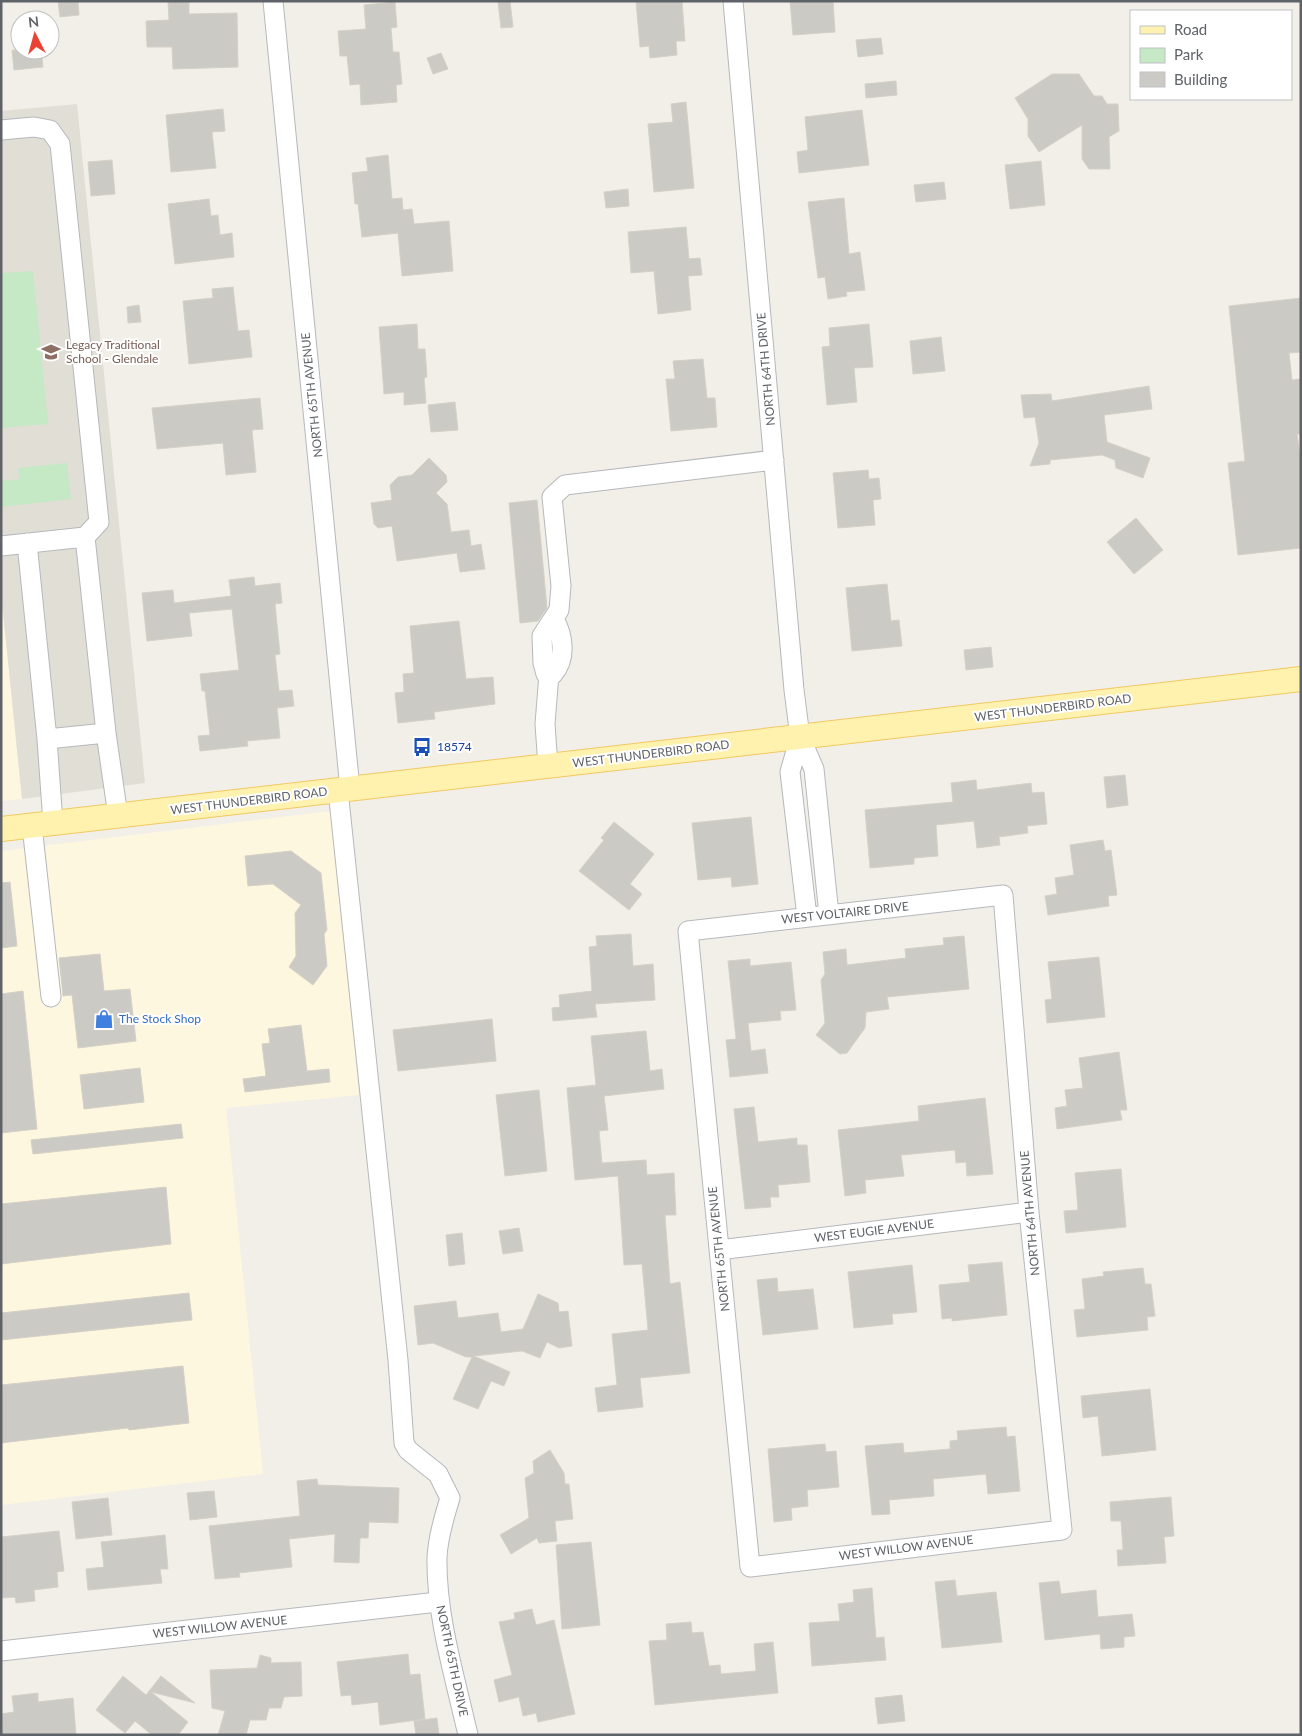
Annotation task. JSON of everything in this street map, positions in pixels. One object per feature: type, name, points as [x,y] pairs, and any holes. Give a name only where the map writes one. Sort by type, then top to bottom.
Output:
[{"type":"main road","name":"WEST THUNDERBIRD ROAD","points":[[1,829],[1301,679]]},
{"type":"street","name":"NORTH 65TH AVENUE","points":[[274,1],[404,1443],[408,1450],[438,1474],[450,1498]]},
{"type":"street","name":"NORTH 64TH DRIVE","points":[[733,1],[800,737],[814,769],[829,915]]},
{"type":"street","points":[[1,130],[34,127],[50,130],[60,144],[99,522],[85,537],[1,546]]},
{"type":"street","points":[[548,766],[545,724],[549,674],[546,674],[543,663],[542,636],[559,610],[561,586],[552,497],[565,485],[774,460]]},
{"type":"street","points":[[85,537],[106,733],[118,816]]},
{"type":"street","points":[[27,543],[47,739],[42,824],[51,997]]},
{"type":"street","points":[[47,739],[106,733]]},
{"type":"street","name":"NORTH 64TH DRIVE","points":[[800,737],[790,772],[807,918]]},
{"type":"street","points":[[798,842],[821,840]]},
{"type":"street","name":"WEST VOLTAIRE DRIVE","points":[[688,930],[1003,895]]},
{"type":"street","name":"NORTH 64TH AVENUE","points":[[1003,895],[1029,1212],[1062,1530]]},
{"type":"street","name":"NORTH 65TH AVENUE","points":[[688,930],[750,1567]]},
{"type":"street","name":"WEST EUGIE AVENUE","points":[[719,1250],[1029,1212]]},
{"type":"street","name":"NORTH 65TH DRIVE","points":[[450,1498],[440,1528],[437,1556],[438,1602],[468,1735]]},
{"type":"street","name":"WEST WILLOW AVENUE","points":[[750,1567],[1062,1530]]},
{"type":"street","name":"WEST WILLOW AVENUE","points":[[1,1651],[438,1602]]},
{"type":"shaded area","name":"Legacy Traditional School - Glendale","points":[[77,104],[145,783],[22,799],[1,593],[1,111]]},
{"type":"shaded area","points":[[1,593],[22,799],[1,801]]},
{"type":"shaded area","points":[[331,811],[359,1095],[226,1108],[263,1474],[1,1505],[1,851]]},
{"type":"green space","points":[[33,271],[48,424],[1,428],[1,273]]},
{"type":"green space","points":[[67,463],[71,499],[1,507],[1,481],[19,479],[18,468]]},
{"type":"building","points":[[58,1],[78,1],[79,15],[60,17]]},
{"type":"building","points":[[168,1],[189,1],[189,14],[237,13],[238,67],[173,69],[172,47],[147,47],[146,21],[169,20]]},
{"type":"building","points":[[510,1],[513,27],[501,28],[498,2]]},
{"type":"building","points":[[636,1],[682,1],[685,41],[676,41],[677,55],[650,58],[649,46],[640,47]]},
{"type":"building","points":[[790,1],[833,1],[835,32],[793,35]]},
{"type":"building","points":[[395,2],[397,27],[391,28],[393,52],[399,52],[402,84],[396,85],[397,102],[361,105],[360,84],[350,85],[347,56],[340,56],[338,31],[366,29],[364,5]]},
{"type":"building","points":[[881,38],[883,54],[858,57],[856,40]]},
{"type":"building","points":[[441,53],[448,69],[433,74],[427,58]]},
{"type":"building","points":[[13,60],[42,60],[43,67],[14,70]]},
{"type":"building","points":[[1052,74],[1079,74],[1094,96],[1102,96],[1107,104],[1118,104],[1119,131],[1109,137],[1110,169],[1089,169],[1082,159],[1082,125],[1039,152],[1028,136],[1028,119],[1015,98]]},
{"type":"building","points":[[896,81],[897,95],[866,98],[865,84]]},
{"type":"building","points":[[686,102],[694,188],[654,192],[648,124],[673,122],[671,104]]},
{"type":"building","points":[[223,109],[225,131],[212,132],[216,168],[171,172],[166,115]]},
{"type":"building","points":[[862,110],[869,165],[799,173],[797,152],[808,150],[805,117]]},
{"type":"building","points":[[388,155],[392,199],[402,198],[403,210],[412,209],[414,224],[449,221],[453,271],[402,276],[398,233],[362,237],[358,204],[355,204],[352,173],[368,171],[366,158]]},
{"type":"building","points":[[112,160],[115,194],[91,196],[88,162]]},
{"type":"building","points":[[1041,161],[1045,205],[1010,209],[1005,165]]},
{"type":"building","points":[[944,182],[946,199],[916,202],[914,185]]},
{"type":"building","points":[[628,189],[629,206],[606,208],[604,192]]},
{"type":"building","points":[[844,198],[849,254],[860,252],[865,290],[846,292],[847,296],[828,299],[825,277],[818,278],[808,202]]},
{"type":"building","points":[[209,199],[211,216],[218,215],[220,235],[232,233],[234,257],[175,264],[168,204]]},
{"type":"building","points":[[686,227],[689,259],[700,258],[702,275],[688,276],[691,310],[658,314],[654,271],[631,273],[628,232]]},
{"type":"building","points":[[233,287],[238,331],[249,330],[252,357],[189,364],[183,301],[213,298],[212,289]]},
{"type":"building","points":[[1301,298],[1301,352],[1289,353],[1292,380],[1301,379],[1301,434],[1297,434],[1301,462],[1301,548],[1238,555],[1228,463],[1245,461],[1229,306]]},
{"type":"building","points":[[139,305],[141,322],[128,323],[127,307]]},
{"type":"building","points":[[417,324],[418,349],[425,349],[427,377],[424,378],[426,403],[404,405],[404,392],[384,394],[379,327]]},
{"type":"building","points":[[869,324],[873,367],[854,368],[857,402],[827,405],[822,347],[830,346],[829,328]]},
{"type":"building","points":[[941,337],[945,371],[913,374],[910,341]]},
{"type":"building","points":[[703,359],[707,398],[715,398],[717,427],[671,431],[666,379],[675,379],[673,361]]},
{"type":"building","points":[[1149,386],[1152,409],[1104,415],[1107,442],[1150,458],[1143,478],[1116,468],[1115,460],[1102,455],[1050,460],[1050,464],[1030,466],[1039,443],[1035,417],[1024,418],[1021,395],[1051,394],[1052,401]]},
{"type":"building","points":[[260,398],[263,429],[252,430],[256,472],[226,475],[223,443],[157,449],[152,408]]},
{"type":"building","points":[[455,402],[458,430],[431,432],[428,405]]},
{"type":"building","points":[[429,458],[446,475],[447,482],[436,493],[447,504],[451,532],[469,530],[471,546],[481,544],[485,569],[460,572],[457,553],[397,561],[392,526],[378,528],[374,524],[371,503],[392,500],[390,485],[398,477],[412,475]]},
{"type":"building","points":[[868,470],[869,479],[879,478],[881,499],[873,500],[875,525],[838,528],[833,473]]},
{"type":"building","points":[[537,500],[547,608],[538,621],[520,623],[509,503]]},
{"type":"building","points":[[1136,518],[1163,550],[1134,574],[1107,542]]},
{"type":"building","points":[[254,577],[255,586],[280,583],[282,603],[275,604],[280,654],[275,655],[279,691],[292,690],[294,706],[277,708],[280,738],[247,741],[248,746],[200,751],[198,736],[210,735],[205,691],[202,691],[200,674],[239,670],[232,609],[189,613],[192,636],[147,641],[142,593],[173,590],[174,603],[231,596],[229,580]]},
{"type":"building","points":[[887,584],[891,621],[899,620],[902,646],[852,651],[846,588]]},
{"type":"building","points":[[459,621],[466,679],[493,677],[495,704],[434,712],[435,719],[398,723],[395,693],[404,692],[403,674],[414,673],[410,626]]},
{"type":"building","points":[[991,647],[993,667],[966,670],[964,650]]},
{"type":"building","points":[[1125,775],[1128,805],[1107,808],[1104,777]]},
{"type":"building","points":[[976,780],[977,790],[1031,783],[1032,793],[1044,792],[1047,824],[1027,826],[1028,833],[999,837],[1000,845],[977,848],[974,821],[936,825],[938,856],[914,858],[914,864],[870,868],[865,810],[953,802],[951,783]]},
{"type":"building","points":[[751,817],[758,884],[732,887],[731,877],[698,880],[692,823]]},
{"type":"building","points":[[614,822],[654,854],[630,884],[642,894],[629,910],[579,871],[604,840],[601,838]]},
{"type":"building","points":[[1103,840],[1105,851],[1111,850],[1117,895],[1108,896],[1109,906],[1048,915],[1045,896],[1057,894],[1055,878],[1074,875],[1070,845]]},
{"type":"building","points":[[291,851],[321,873],[327,930],[324,934],[327,966],[313,985],[289,967],[296,956],[295,913],[301,905],[273,884],[248,886],[245,856]]},
{"type":"building","points":[[10,882],[17,946],[1,948],[1,883]]},
{"type":"building","points":[[631,934],[633,966],[653,964],[655,1000],[595,1004],[597,1017],[553,1021],[552,1008],[560,1007],[559,995],[592,991],[589,947],[597,946],[596,936]]},
{"type":"building","points":[[964,936],[969,989],[887,997],[889,1009],[866,1012],[865,1028],[847,1053],[840,1054],[816,1035],[825,1023],[821,980],[825,974],[823,952],[846,949],[847,965],[906,958],[905,949],[944,945],[943,938]]},
{"type":"building","name":"The Stock Shop","points":[[100,954],[104,991],[130,989],[136,1041],[78,1048],[72,995],[63,996],[59,958]]},
{"type":"building","points":[[1099,957],[1105,1017],[1047,1023],[1045,1000],[1052,999],[1048,962]]},
{"type":"building","points":[[750,959],[750,966],[791,962],[796,1010],[780,1011],[781,1020],[748,1023],[751,1051],[765,1049],[768,1073],[730,1077],[726,1040],[736,1039],[728,961]]},
{"type":"building","points":[[23,991],[37,1129],[1,1133],[1,994]]},
{"type":"building","points":[[492,1019],[496,1061],[398,1071],[393,1030]]},
{"type":"building","points":[[301,1025],[307,1071],[329,1069],[330,1082],[245,1092],[243,1079],[266,1076],[262,1044],[270,1043],[268,1029]]},
{"type":"building","points":[[646,1031],[650,1071],[662,1069],[664,1089],[604,1096],[608,1130],[599,1131],[602,1163],[646,1160],[647,1175],[674,1173],[676,1215],[665,1215],[670,1284],[680,1282],[690,1373],[640,1378],[643,1407],[598,1412],[595,1388],[617,1385],[612,1334],[648,1330],[642,1264],[624,1265],[618,1176],[575,1180],[567,1088],[596,1085],[591,1036]]},
{"type":"building","points":[[1119,1052],[1127,1110],[1120,1110],[1122,1120],[1057,1129],[1055,1108],[1067,1106],[1065,1090],[1083,1088],[1079,1058]]},
{"type":"building","points":[[140,1068],[144,1102],[84,1109],[80,1075]]},
{"type":"building","points":[[539,1090],[547,1171],[505,1176],[496,1095]]},
{"type":"building","points":[[985,1098],[993,1174],[967,1176],[966,1162],[956,1163],[955,1150],[901,1155],[904,1176],[865,1180],[866,1193],[845,1196],[838,1130],[919,1121],[918,1106]]},
{"type":"building","points":[[754,1107],[758,1142],[797,1138],[797,1145],[807,1145],[810,1182],[778,1185],[779,1197],[770,1197],[771,1207],[745,1209],[734,1109]]},
{"type":"building","points":[[181,1124],[183,1138],[33,1154],[31,1140]]},
{"type":"building","points":[[1121,1169],[1126,1227],[1066,1233],[1064,1211],[1078,1210],[1075,1173]]},
{"type":"building","points":[[166,1187],[171,1244],[1,1264],[1,1204]]},
{"type":"building","points":[[519,1228],[523,1251],[503,1254],[499,1231]]},
{"type":"building","points":[[462,1233],[465,1264],[449,1266],[446,1235]]},
{"type":"building","points":[[1002,1262],[1007,1315],[952,1321],[952,1318],[942,1319],[939,1285],[970,1282],[968,1265]]},
{"type":"building","points":[[912,1265],[917,1312],[892,1314],[893,1324],[854,1328],[848,1272]]},
{"type":"building","points":[[1143,1268],[1145,1284],[1151,1284],[1155,1316],[1147,1317],[1148,1330],[1077,1337],[1074,1310],[1085,1309],[1082,1279],[1104,1276],[1103,1272]]},
{"type":"building","points":[[777,1278],[778,1292],[813,1289],[818,1329],[763,1335],[757,1280]]},
{"type":"building","points":[[189,1293],[192,1320],[1,1340],[1,1313]]},
{"type":"building","points":[[538,1294],[558,1303],[559,1312],[568,1311],[572,1346],[559,1348],[547,1342],[540,1358],[522,1351],[474,1356],[510,1372],[504,1386],[491,1381],[478,1409],[453,1399],[472,1357],[466,1357],[433,1343],[418,1345],[414,1306],[456,1301],[458,1318],[498,1313],[501,1332],[523,1329]]},
{"type":"building","points":[[183,1366],[189,1423],[1,1443],[1,1385]]},
{"type":"building","points":[[1150,1389],[1156,1450],[1102,1456],[1098,1416],[1083,1418],[1081,1396]]},
{"type":"building","points":[[1006,1427],[1007,1437],[1015,1436],[1020,1491],[988,1494],[986,1474],[933,1479],[934,1496],[889,1500],[890,1514],[872,1515],[865,1446],[903,1443],[904,1453],[950,1449],[950,1441],[958,1440],[957,1431]]},
{"type":"building","points":[[825,1444],[826,1452],[836,1451],[839,1487],[807,1490],[808,1506],[791,1508],[792,1520],[774,1522],[768,1449]]},
{"type":"building","points":[[550,1450],[564,1473],[565,1484],[569,1484],[573,1519],[555,1521],[557,1541],[539,1543],[537,1538],[511,1554],[500,1535],[529,1518],[525,1478],[534,1473],[533,1461]]},
{"type":"building","points":[[317,1479],[318,1485],[399,1488],[398,1523],[369,1522],[368,1538],[360,1538],[359,1563],[334,1562],[335,1534],[289,1539],[292,1567],[239,1573],[240,1577],[215,1579],[209,1526],[300,1516],[297,1481]]},
{"type":"building","points":[[214,1491],[217,1517],[190,1520],[187,1493]]},
{"type":"building","points":[[1171,1497],[1174,1536],[1164,1537],[1166,1563],[1118,1566],[1117,1550],[1123,1550],[1121,1521],[1111,1521],[1110,1502]]},
{"type":"building","points":[[108,1498],[112,1535],[76,1539],[72,1502]]},
{"type":"building","points":[[59,1531],[64,1571],[57,1572],[58,1587],[34,1590],[35,1601],[16,1603],[15,1597],[1,1598],[1,1537]]},
{"type":"building","points":[[165,1535],[168,1569],[160,1569],[162,1583],[88,1590],[86,1569],[104,1567],[101,1542]]},
{"type":"building","points":[[591,1542],[600,1625],[562,1629],[556,1545]]},
{"type":"building","points":[[955,1580],[957,1596],[996,1592],[1002,1642],[942,1648],[935,1582]]},
{"type":"building","points":[[1059,1581],[1061,1594],[1096,1590],[1098,1617],[1132,1614],[1135,1636],[1124,1637],[1124,1647],[1101,1649],[1100,1634],[1045,1640],[1039,1583]]},
{"type":"building","points":[[872,1588],[876,1638],[884,1637],[886,1660],[812,1666],[809,1623],[840,1621],[838,1604],[854,1602],[853,1590]]},
{"type":"building","points":[[532,1609],[536,1625],[554,1620],[575,1714],[538,1722],[536,1713],[523,1716],[519,1697],[499,1702],[494,1680],[512,1675],[499,1622],[515,1619],[514,1613]]},
{"type":"building","points":[[691,1622],[692,1633],[703,1632],[709,1666],[720,1665],[721,1674],[756,1671],[754,1644],[773,1642],[778,1693],[655,1705],[649,1641],[667,1640],[666,1624]]},
{"type":"building","points":[[408,1654],[410,1675],[420,1674],[425,1719],[380,1725],[378,1702],[352,1705],[351,1695],[341,1696],[337,1662]]},
{"type":"building","points":[[260,1655],[271,1658],[271,1663],[301,1662],[302,1696],[284,1697],[281,1708],[269,1708],[266,1720],[250,1720],[246,1735],[218,1735],[225,1711],[212,1708],[210,1670],[257,1668]]},
{"type":"building","points":[[123,1676],[146,1695],[161,1676],[195,1703],[151,1692],[188,1722],[178,1735],[152,1735],[135,1721],[125,1733],[96,1710]]},
{"type":"building","points":[[38,1693],[38,1702],[73,1698],[76,1735],[1,1735],[1,1714],[14,1712],[12,1696]]},
{"type":"building","points":[[902,1695],[905,1721],[878,1724],[875,1698]]},
{"type":"building","points":[[437,1718],[439,1735],[416,1735],[414,1721]]},
{"type":"place","name":"Legacy Traditional School - Glendale","points":[[51,352]]},
{"type":"place","name":"18574","points":[[422,747]]},
{"type":"place","name":"The Stock Shop","points":[[104,1019]]}]
